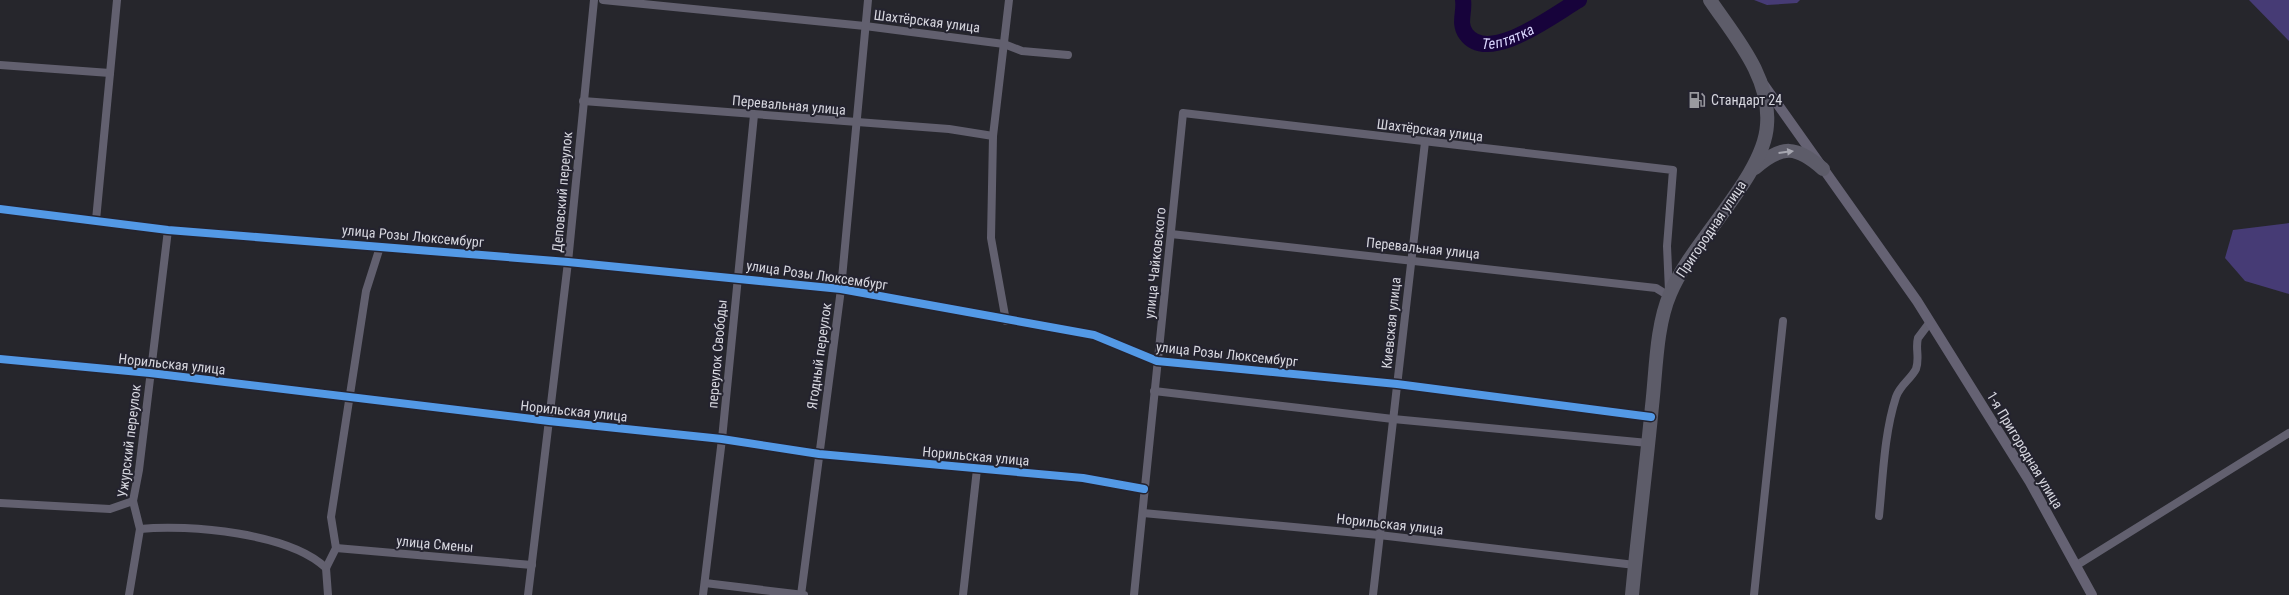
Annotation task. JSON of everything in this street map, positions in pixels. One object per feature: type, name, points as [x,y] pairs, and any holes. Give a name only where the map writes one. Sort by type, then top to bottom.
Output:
[{"type":"highway","name":"Пригородная улица","points":[[1632,595],[1659,346],[1669,296],[1689,256],[1749,174],[1762,148],[1767,125],[1762,82],[1710,0]]},
{"type":"highway","points":[[1749,174],[1768,157],[1782,151],[1798,151],[1810,157],[1823,169]]},
{"type":"street","points":[[96,220],[117,0]]},
{"type":"street","name":"Деповский переулок","points":[[528,595],[568,262],[594,0]]},
{"type":"street","name":"Шахтёрская улица","points":[[603,0],[865,26],[1004,44],[1022,50],[1068,55]]},
{"type":"street","name":"Ягодный переулок","points":[[802,595],[841,289],[855,123],[868,0]]},
{"type":"street","points":[[1006,321],[991,238],[993,136],[1009,0]]},
{"type":"street","points":[[0,64],[110,73]]},
{"type":"street","name":"1-я Пригородная улица","points":[[1762,82],[1930,322],[2030,482],[2092,595]]},
{"type":"street","name":"Перевальная улица","points":[[583,101],[956,130],[993,136]]},
{"type":"street","name":"Шахтёрская улица","points":[[1183,113],[1673,170],[1668,246],[1669,296]]},
{"type":"street","name":"улица Чайковского","points":[[1134,595],[1156,361],[1183,113]]},
{"type":"street","name":"переулок Свободы","points":[[703,595],[722,439],[736,277],[754,115]]},
{"type":"street","name":"Киевская улица","points":[[1373,595],[1425,142]]},
{"type":"street","name":"улица Розы Люксембург","points":[[0,209],[168,230],[568,262],[736,277],[841,289],[1006,321],[1094,335],[1156,361],[1397,384],[1651,417]]},
{"type":"street","name":"Ужурский переулок","points":[[129,595],[140,529],[133,501],[140,470],[168,230]]},
{"type":"street","name":"Перевальная улица","points":[[1171,234],[1411,259],[1656,288],[1669,296]]},
{"type":"street","points":[[328,595],[326,568],[336,548],[331,517],[367,286],[380,246]]},
{"type":"street","points":[[1754,595],[1783,321]]},
{"type":"street","points":[[1879,516],[1889,431],[1896,398],[1902,386],[1915,371],[1918,357],[1918,338],[1930,322]]},
{"type":"street","name":"Норильская улица","points":[[0,359],[150,373],[549,421],[722,439],[819,454],[1083,478],[1144,489]]},
{"type":"street","points":[[1154,392],[1393,419],[1648,442]]},
{"type":"street","points":[[2077,565],[2289,433]]},
{"type":"street","points":[[963,595],[977,469]]},
{"type":"street","points":[[0,503],[110,509],[133,501]]},
{"type":"street","name":"Норильская улица","points":[[1143,513],[1379,535],[1635,565]]},
{"type":"street","points":[[140,529],[164,527],[200,529],[277,542],[314,558],[326,568]]},
{"type":"street","name":"улица Смены","points":[[336,548],[532,565]]},
{"type":"street","points":[[705,583],[802,595]]},
{"type":"shaded area","points":[[1754,0],[1800,0],[1797,3],[1767,5]]},
{"type":"shaded area","points":[[2249,0],[2289,0],[2289,41]]},
{"type":"shaded area","points":[[2289,223],[2289,294],[2245,281],[2225,258],[2233,230]]},
{"type":"waterway","name":"Тептятка","points":[[1463,0],[1462,26],[1466,34],[1477,42],[1490,44],[1523,34],[1579,0]]},
{"type":"cycle path","points":[[0,209],[168,230],[568,262],[841,289],[1094,335],[1157,361],[1397,384],[1651,417]]},
{"type":"cycle path","points":[[0,359],[150,373],[549,421],[722,439],[819,454],[1083,478],[1144,489]]},
{"type":"place","name":"Стандарт 24","points":[[1697,100]]}]
